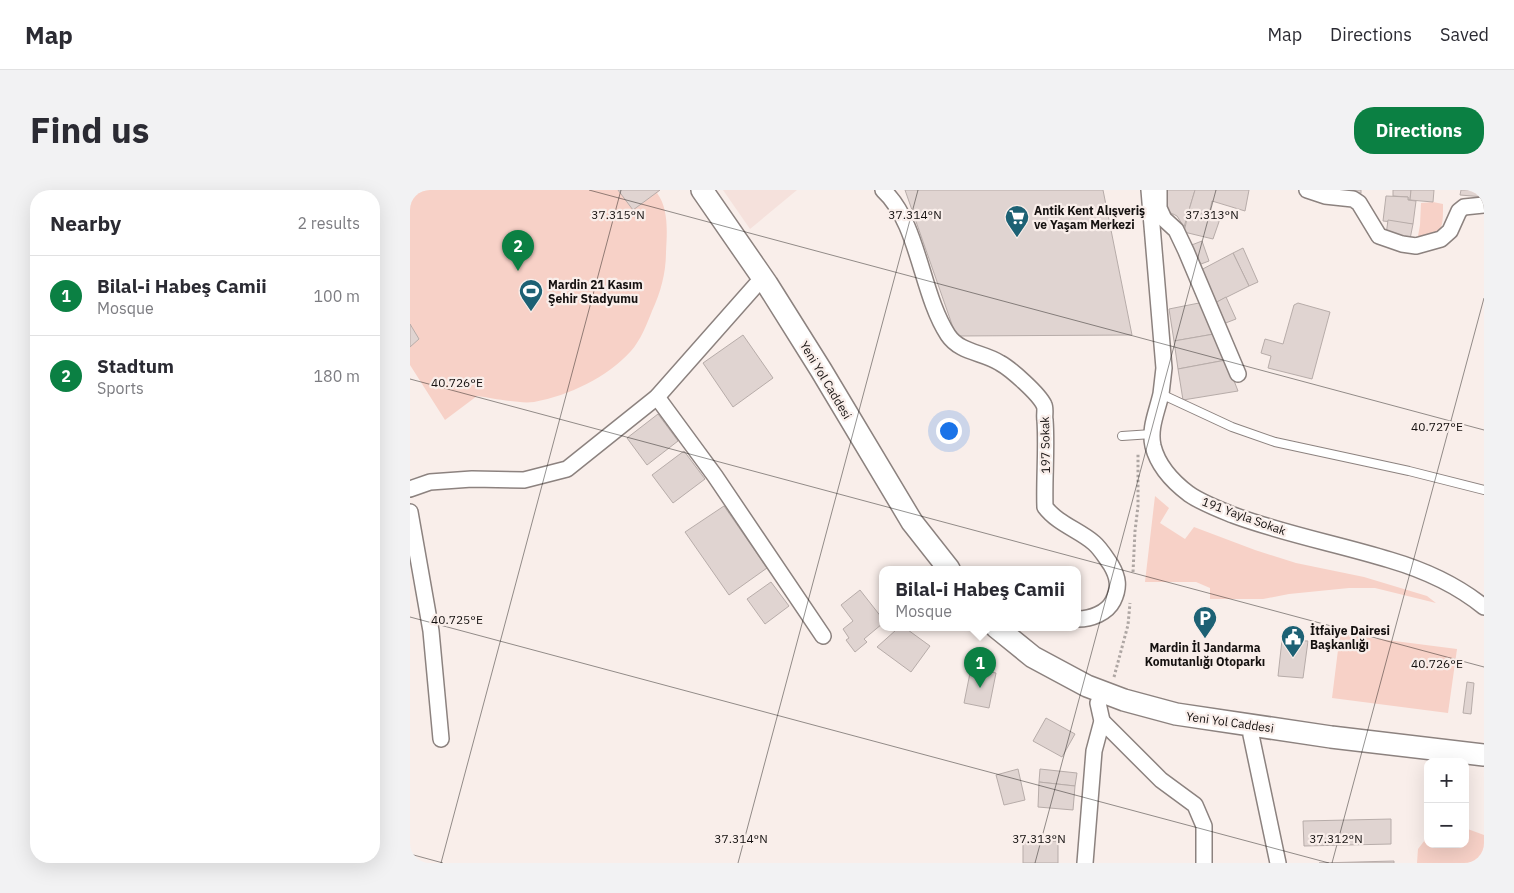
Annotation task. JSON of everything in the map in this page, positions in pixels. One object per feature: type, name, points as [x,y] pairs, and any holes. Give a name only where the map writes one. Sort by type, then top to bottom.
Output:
[{"type":"main road","name":"Yeni Yol Caddesi","points":[[693,190],[756,285],[906,533],[932,566]]},
{"type":"main road","name":"Yeni Yol Caddesi","points":[[702,190],[767,284],[912,522],[947,566]]},
{"type":"main road","name":"Yeni Yol Caddesi","points":[[990,631],[1041,673],[1100,712],[1176,726],[1307,741],[1424,759]]},
{"type":"main road","name":"Yeni Yol Caddesi","points":[[1001,631],[1033,657],[1078,681],[1124,700],[1176,714],[1331,737],[1484,754]]},
{"type":"main road","points":[[1469,765],[1484,767]]},
{"type":"street","name":"197 Sokak","points":[[883,190],[892,198],[902,215],[938,315],[948,336],[971,352],[1000,362],[1018,376],[1044,405],[1046,434],[1045,507],[1052,516],[1096,544],[1116,573],[1118,583],[1117,594],[1111,605],[1100,614],[1081,618]]},
{"type":"street","name":"191 Yayla Sokak","points":[[1148,190],[1164,368],[1161,394],[1152,426],[1146,434],[1167,472],[1190,494],[1205,503],[1268,527],[1392,560],[1450,584],[1484,607]]},
{"type":"street","points":[[1159,190],[1159,208],[1164,218],[1176,230],[1186,251],[1238,374]]},
{"type":"street","points":[[1307,190],[1325,196],[1342,194],[1353,199],[1359,203],[1379,236],[1402,244],[1416,246],[1441,239],[1450,231],[1459,211],[1464,207],[1484,204]]},
{"type":"street","points":[[410,489],[430,482],[472,479],[524,480],[567,469],[657,397],[756,285]]},
{"type":"street","points":[[657,397],[714,476],[823,636]]},
{"type":"street","points":[[410,512],[432,631],[441,738]]},
{"type":"street","points":[[1085,863],[1094,751],[1100,712]]},
{"type":"street","points":[[1100,712],[1161,780],[1195,805],[1204,826],[1204,863]]},
{"type":"street","points":[[1251,735],[1278,863]]},
{"type":"lane","points":[[1161,394],[1232,427],[1268,440],[1409,471],[1484,490]]},
{"type":"lane","points":[[1122,436],[1146,434]]},
{"type":"path","points":[[1132,575],[1134,532],[1146,434]]},
{"type":"path","points":[[1112,685],[1128,625],[1131,599]]},
{"type":"shaded area","name":"Mardin 21 Kasım Şehir Stadyumu","points":[[410,190],[660,190],[657,193],[664,206],[667,229],[664,274],[655,304],[643,332],[634,347],[621,361],[599,377],[574,390],[534,402],[513,402],[477,396],[445,420],[410,365]]},
{"type":"shaded area","points":[[723,190],[797,190],[750,229]]},
{"type":"shaded area","points":[[1433,202],[1443,204],[1443,218],[1440,229],[1433,235],[1418,236],[1421,203]]},
{"type":"shaded area","points":[[1155,496],[1169,508],[1160,523],[1185,539],[1194,527],[1296,563],[1364,577],[1427,596],[1436,603],[1375,588],[1349,588],[1289,594],[1263,599],[1210,599],[1210,588],[1196,582],[1145,582]]},
{"type":"shaded area","points":[[1340,634],[1457,649],[1448,713],[1332,698]]},
{"type":"shaded area","points":[[1469,829],[1484,835],[1484,863],[1417,863],[1418,849],[1424,841],[1424,848],[1469,848]]},
{"type":"building","points":[[618,190],[660,190],[633,210]]},
{"type":"building","name":"Antik Kent Alışveriş ve Yaşam Merkezi","points":[[905,190],[1103,190],[1132,335],[956,336]]},
{"type":"building","points":[[1165,190],[1195,190],[1184,227],[1177,216],[1165,210]]},
{"type":"building","points":[[1195,190],[1249,190],[1245,211],[1212,201],[1209,215],[1189,210]]},
{"type":"building","points":[[1346,190],[1361,190],[1361,193],[1346,193]]},
{"type":"building","points":[[1393,190],[1411,190],[1410,200],[1408,200],[1408,197],[1393,196]]},
{"type":"building","points":[[1411,190],[1434,190],[1433,202],[1410,200]]},
{"type":"building","points":[[1461,190],[1484,190],[1484,197],[1460,195]]},
{"type":"building","points":[[1386,196],[1408,197],[1408,200],[1416,201],[1413,224],[1383,221]]},
{"type":"building","points":[[1210,209],[1222,213],[1213,239],[1184,232],[1189,210],[1209,215]]},
{"type":"building","points":[[1388,220],[1413,224],[1410,239],[1386,235]]},
{"type":"building","points":[[1202,241],[1209,261],[1201,264],[1198,259],[1195,260],[1189,246]]},
{"type":"building","points":[[1243,248],[1258,282],[1249,286],[1233,253]]},
{"type":"building","points":[[1233,253],[1249,286],[1215,303],[1199,271]]},
{"type":"building","points":[[1226,297],[1236,319],[1223,324],[1215,303]]},
{"type":"building","points":[[1204,302],[1214,334],[1174,341],[1169,309]]},
{"type":"building","points":[[1298,303],[1330,312],[1312,379],[1268,368],[1271,356],[1261,353],[1265,339],[1283,344],[1294,305]]},
{"type":"building","points":[[410,324],[419,339],[410,347]]},
{"type":"building","points":[[1214,334],[1226,360],[1178,369],[1174,341]]},
{"type":"building","points":[[743,335],[773,378],[733,407],[703,363]]},
{"type":"building","points":[[1226,360],[1238,391],[1183,400],[1178,369]]},
{"type":"building","points":[[658,414],[678,441],[647,465],[627,438]]},
{"type":"building","points":[[684,451],[705,479],[673,503],[652,475]]},
{"type":"building","points":[[724,506],[767,568],[729,595],[685,532]]},
{"type":"building","points":[[771,582],[789,606],[765,624],[747,599]]},
{"type":"building","points":[[860,590],[879,614],[879,626],[864,639],[867,642],[855,652],[846,640],[849,638],[843,629],[853,621],[841,605]]},
{"type":"building","points":[[895,631],[909,631],[930,646],[911,672],[877,647]]},
{"type":"building","name":"İtfaiye Dairesi Başkanlığı","points":[[1282,640],[1308,641],[1303,678],[1278,676]]},
{"type":"building","points":[[971,668],[996,673],[989,708],[964,703]]},
{"type":"building","points":[[1467,682],[1474,683],[1471,714],[1463,713]]},
{"type":"building","points":[[1046,718],[1075,734],[1062,757],[1033,741]]},
{"type":"building","points":[[1018,769],[1025,800],[1004,805],[996,775]]},
{"type":"building","points":[[1040,769],[1077,773],[1075,786],[1039,782]]},
{"type":"building","points":[[1039,782],[1075,786],[1073,810],[1038,807]]},
{"type":"building","points":[[1391,819],[1391,844],[1304,846],[1303,821]]},
{"type":"building","points":[[1058,841],[1058,863],[1023,863],[1023,842]]},
{"type":"building","points":[[1394,861],[1394,863],[1319,863]]},
{"type":"place","name":"Antik Kent Alışveriş ve Yaşam Merkezi","points":[[1017,238]]},
{"type":"place","name":"Stadtum","points":[[518,271]]},
{"type":"place","name":"Mardin 21 Kasım Şehir Stadyumu","points":[[531,312]]},
{"type":"place","name":"Mardin İl Jandarma Komutanlığı Otoparkı","points":[[1205,639]]},
{"type":"place","name":"İtfaiye Dairesi Başkanlığı","points":[[1293,658]]},
{"type":"place","name":"Bilal-i Habeş Camii","points":[[980,688]]}]
